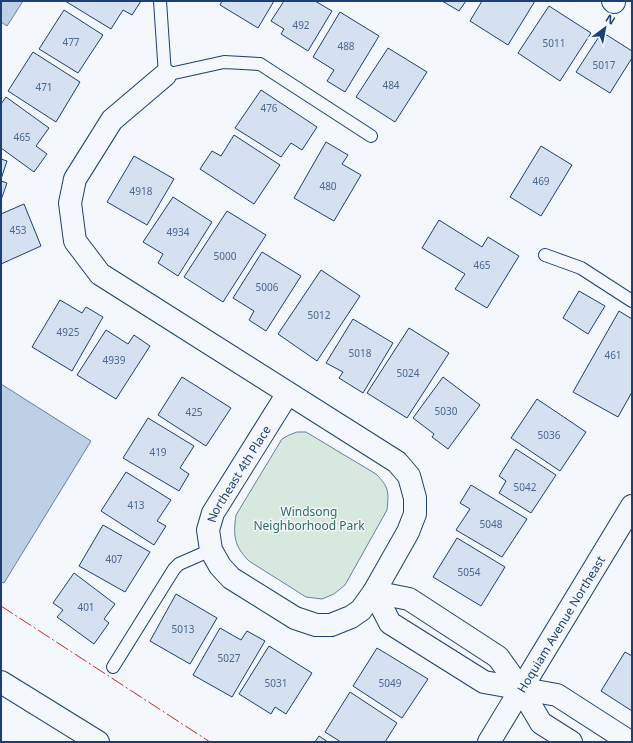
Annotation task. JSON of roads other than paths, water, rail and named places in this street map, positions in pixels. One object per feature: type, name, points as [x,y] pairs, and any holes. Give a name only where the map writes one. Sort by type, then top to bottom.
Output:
[{"type":"street","name":"Northeast 4th Place","points":[[165,75],[112,120],[75,179],[70,203],[75,242],[100,274],[288,393],[396,462],[409,476],[415,498],[415,514],[408,532],[374,592],[361,610],[351,617],[332,625],[316,625],[295,618],[231,578],[220,566],[211,550],[208,530],[213,513],[288,393]]},
{"type":"street","name":"Hoquiam Avenue Northeast","points":[[489,742],[632,506]]},
{"type":"street","points":[[374,592],[409,599],[498,657],[521,689],[541,723],[571,742]]},
{"type":"street","points":[[374,592],[390,623],[484,682],[557,695],[630,742]]},
{"type":"street","points":[[1,682],[90,740]]},
{"type":"lane","points":[[160,1],[165,75],[224,62],[260,64],[371,136]]},
{"type":"lane","points":[[545,255],[581,268],[632,301]]},
{"type":"lane","points":[[113,667],[174,569],[179,564],[211,550]]},
{"type":"water","points":[[1,1],[23,1],[7,26],[1,22]]},
{"type":"water","points":[[1,384],[91,441],[4,583],[1,582]]},
{"type":"park label","name":"Windsong Neighborhood Park","points":[[309,518]]}]
